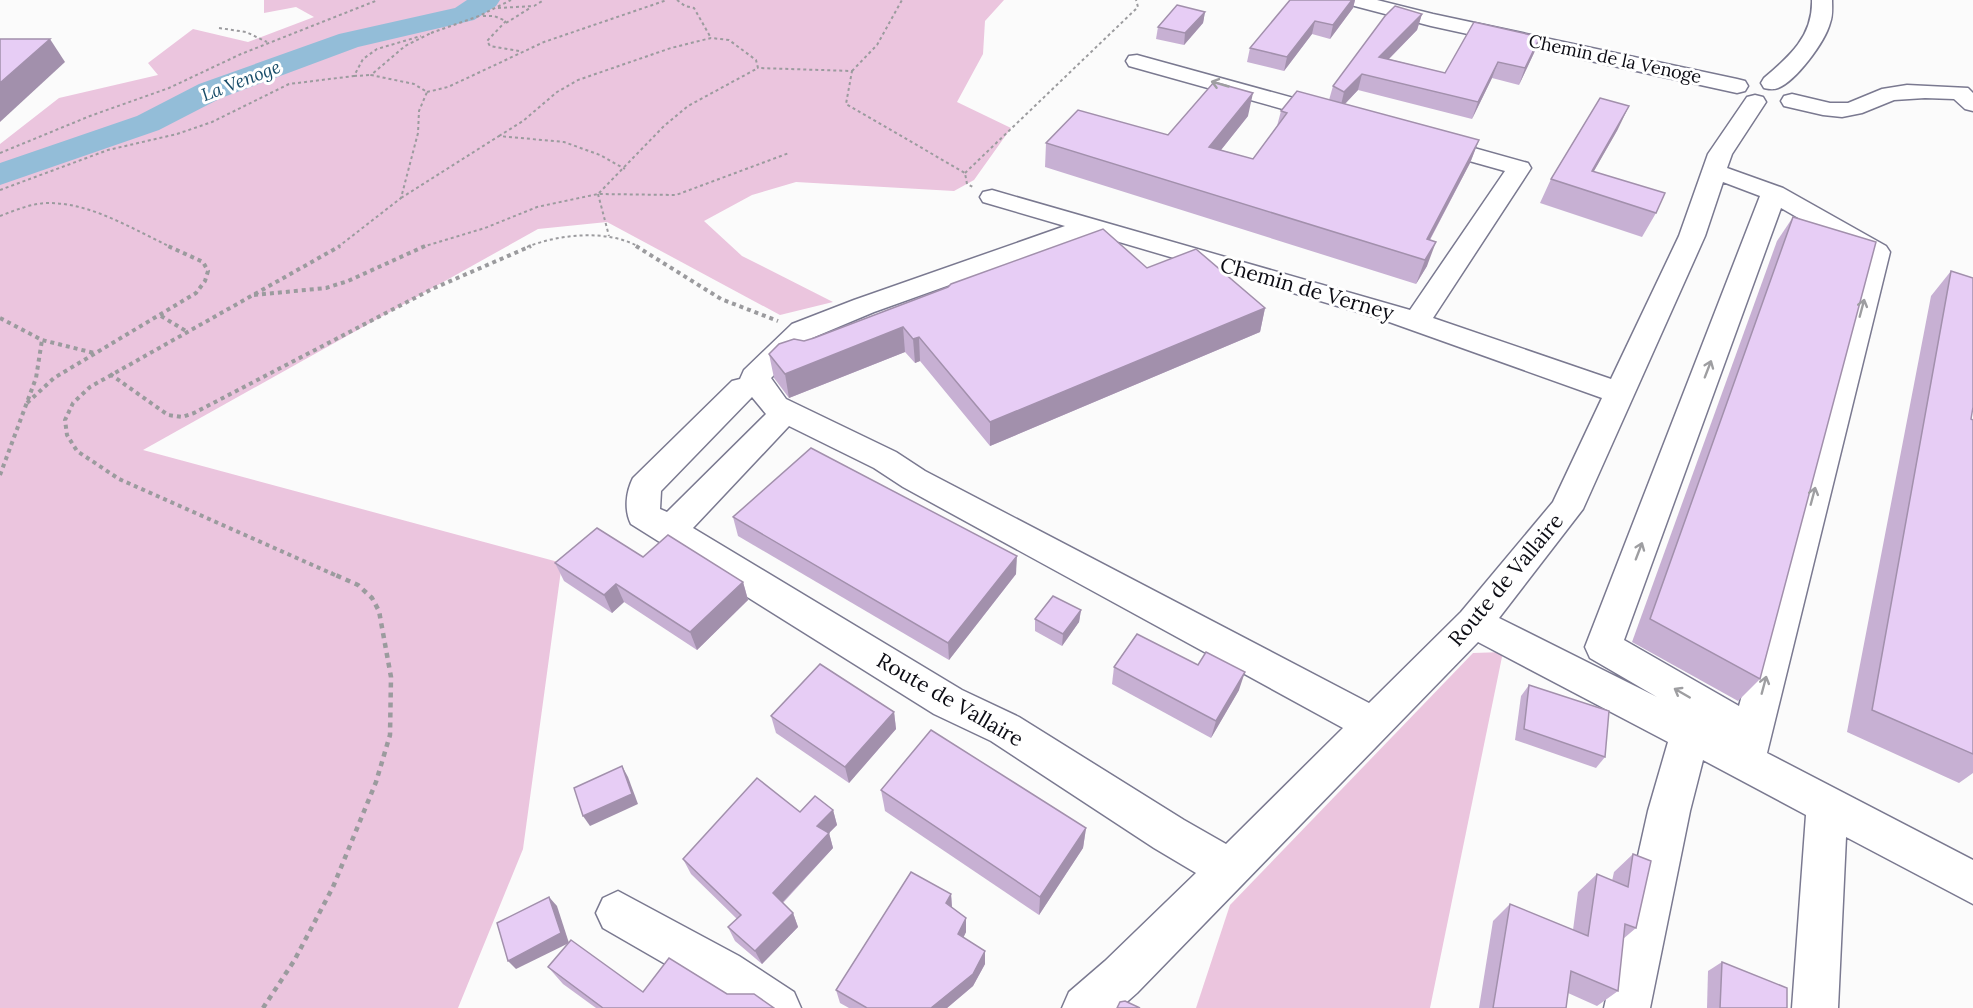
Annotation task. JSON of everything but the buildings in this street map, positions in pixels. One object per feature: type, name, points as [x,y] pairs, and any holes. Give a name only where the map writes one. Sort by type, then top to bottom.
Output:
[{"type":"street","name":"Chemin de la Venoge","points":[[1354,0],[1431,20],[1754,90]]},
{"type":"street","name":"Route de Vallaire","points":[[1085,1008],[1121,977],[1474,623],[1566,508],[1692,236],[1714,171],[1727,141],[1754,90],[1812,42],[1821,23],[1822,0]]},
{"type":"street","points":[[1137,60],[1350,121]]},
{"type":"street","points":[[1754,90],[1787,91],[1792,101],[1842,111],[1854,109],[1871,99],[1893,94],[1969,97]]},
{"type":"street","points":[[1407,136],[1519,168],[1416,322]]},
{"type":"street","points":[[1714,171],[1774,193],[1877,252],[1749,747]]},
{"type":"street","points":[[1774,193],[1603,647],[1749,747],[1827,807],[1973,883]]},
{"type":"street","name":"Chemin de Verney","points":[[992,197],[1097,234],[1416,322],[1618,392]]},
{"type":"street","points":[[752,379],[802,331],[943,290],[1097,234]]},
{"type":"street","points":[[752,379],[943,290]]},
{"type":"street","points":[[752,379],[754,377],[775,406],[885,460],[924,484],[1373,725]]},
{"type":"street","name":"Route de Vallaire","points":[[752,379],[645,487],[643,515],[928,690],[1005,729],[1169,834],[1230,868]]},
{"type":"street","points":[[670,530],[776,422]]},
{"type":"street","points":[[1474,623],[1690,734],[1749,747]]},
{"type":"street","points":[[1627,1008],[1669,811],[1690,734]]},
{"type":"street","points":[[1815,1008],[1827,807]]},
{"type":"street","points":[[618,914],[723,972],[778,1008]]},
{"type":"path","points":[[0,153],[90,116],[168,88],[268,42],[378,0]]},
{"type":"path","points":[[354,76],[363,59],[378,49],[479,16],[511,0]]},
{"type":"path","points":[[522,51],[502,50],[490,46],[487,40],[505,24],[544,0]]},
{"type":"path","points":[[0,190],[108,150],[212,122],[289,84],[371,75],[414,84],[426,92],[448,87],[522,51],[667,0]]},
{"type":"path","points":[[677,0],[685,6],[694,8],[711,38]]},
{"type":"path","points":[[902,0],[877,45],[852,71],[846,104],[965,173],[967,184],[992,197]]},
{"type":"path","points":[[965,173],[1138,7],[1136,0]]},
{"type":"path","points":[[497,8],[534,6]]},
{"type":"path","points":[[479,16],[503,18],[505,24]]},
{"type":"path","points":[[219,28],[246,32],[268,42]]},
{"type":"path","points":[[371,75],[405,46],[433,32]]},
{"type":"path","points":[[263,1008],[312,931],[347,861],[387,753],[391,732],[391,662],[381,612],[371,595],[358,585],[119,480],[78,452],[68,435],[65,420],[74,403],[90,387],[342,245],[400,198],[523,121],[557,92],[578,80],[670,48],[711,38],[729,40],[756,60],[758,68]]},
{"type":"path","points":[[598,194],[625,169],[650,139],[689,105],[758,68],[852,71]]},
{"type":"path","points":[[400,198],[418,133],[419,111],[426,92]]},
{"type":"path","points":[[499,136],[564,142],[600,155],[625,169]]},
{"type":"path","points":[[253,295],[326,288],[348,281],[425,246],[485,228],[537,207],[598,194],[676,195],[789,153]]},
{"type":"path","points":[[598,194],[609,236]]},
{"type":"path","points":[[0,216],[23,207],[48,203],[69,205],[94,212],[203,262],[208,271],[205,281],[196,293],[54,378],[27,403]]},
{"type":"path","points":[[110,374],[168,415],[182,417],[194,413],[432,290],[495,260],[535,244],[568,237],[609,236],[630,242],[721,299],[802,331]]},
{"type":"path","points":[[161,315],[186,331]]},
{"type":"path","points":[[0,318],[42,340],[94,353]]},
{"type":"path","points":[[0,475],[36,378],[42,340]]},
{"type":"shaded area","points":[[264,0],[1004,0],[985,21],[983,54],[957,102],[1011,128],[974,180],[954,191],[796,182],[752,195],[704,221],[742,256],[833,302],[780,315],[607,222],[538,229],[143,450],[562,563],[523,849],[458,1008],[0,1008],[0,144],[59,98],[158,75],[148,63],[193,29],[248,42],[314,17],[296,7],[264,13]]},
{"type":"shaded area","points":[[1503,652],[1430,1008],[1196,1008],[1230,905],[1473,653]]},
{"type":"waterway","name":"La Venoge","points":[[0,175],[148,123],[210,91],[349,40],[464,14],[486,0]]}]
